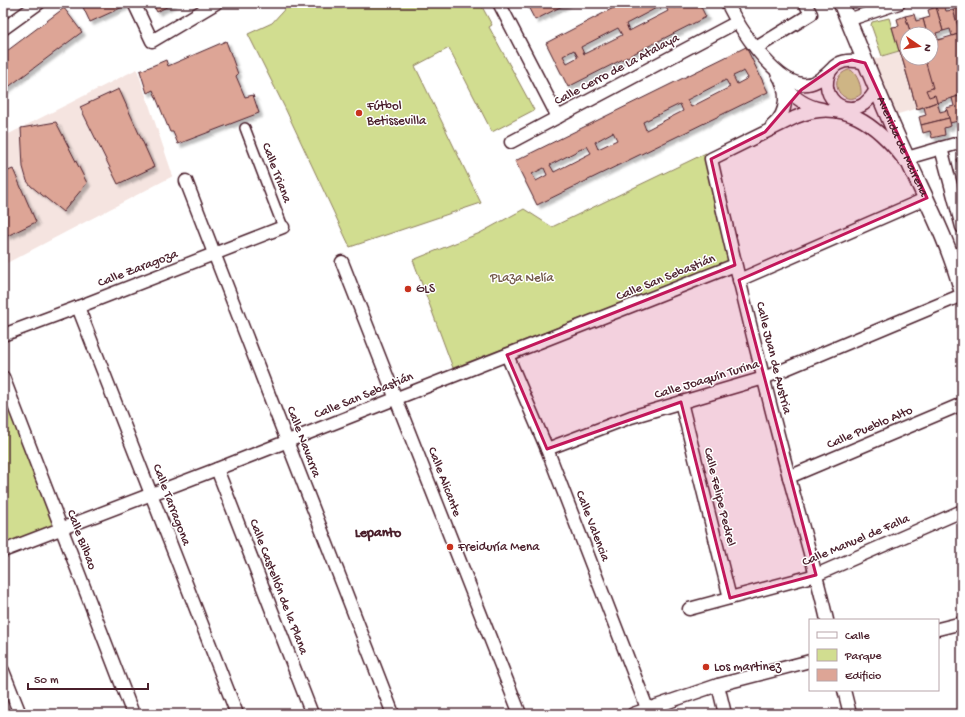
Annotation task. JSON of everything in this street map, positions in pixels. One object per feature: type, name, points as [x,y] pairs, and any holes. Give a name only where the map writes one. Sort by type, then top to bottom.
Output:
[{"type":"street","points":[[3,29],[39,3]]},
{"type":"street","points":[[134,3],[152,41],[216,3]]},
{"type":"street","points":[[499,3],[558,117]]},
{"type":"street","points":[[726,3],[737,22],[756,48],[780,73],[792,81],[802,84],[820,80],[840,62],[852,60],[865,63]]},
{"type":"street","points":[[756,48],[811,14],[806,3]]},
{"type":"street","name":"Avenida de Mairena","points":[[841,3],[876,90],[947,243],[962,291]]},
{"type":"street","points":[[848,20],[899,3]]},
{"type":"street","name":"Calle Cerro de La Atalaya","points":[[511,142],[737,22]]},
{"type":"street","points":[[770,63],[784,85],[794,97],[809,106],[851,115],[878,132],[904,160],[916,177]]},
{"type":"street","points":[[831,70],[827,82],[827,88],[831,99],[841,106],[853,108],[864,104],[876,90]]},
{"type":"street","points":[[765,132],[774,124],[794,97],[801,90],[814,82]]},
{"type":"street","points":[[781,115],[786,102],[784,85]]},
{"type":"street","name":"Calle Juan de Austria","points":[[827,619],[735,265],[711,159],[804,114],[853,108]]},
{"type":"street","name":"Calle Triana","points":[[245,128],[283,227]]},
{"type":"street","points":[[907,158],[962,142]]},
{"type":"street","points":[[941,148],[962,227]]},
{"type":"street","name":"Calle Navarra","points":[[186,181],[393,714]]},
{"type":"street","points":[[739,280],[927,198]]},
{"type":"street","name":"Calle Zaragoza","points":[[3,335],[283,227]]},
{"type":"street","name":"Calle Alicante","points":[[342,262],[397,398],[520,714]]},
{"type":"street","name":"Calle San Sebastián","points":[[3,551],[288,442],[735,265]]},
{"type":"street","name":"Calle Joaquín Turina","points":[[547,449],[631,417],[764,378],[962,295]]},
{"type":"street","name":"Calle Tarragona","points":[[78,307],[152,493],[237,714]]},
{"type":"street","name":"Calle Valencia","points":[[507,355],[547,449],[647,708]]},
{"type":"street","name":"Calle Bilbao","points":[[3,377],[133,714]]},
{"type":"street","name":"Calle Felipe Pedrel","points":[[681,402],[730,598]]},
{"type":"street","name":"Calle Pueblo Alto","points":[[789,477],[962,404]]},
{"type":"street","name":"Calle Castellón de la Plana","points":[[217,469],[312,714]]},
{"type":"street","name":"Calle Manuel de Falla","points":[[689,609],[816,575],[962,511]]},
{"type":"street","points":[[939,629],[962,623]]},
{"type":"street","points":[[633,714],[718,685],[809,661]]},
{"type":"street","points":[[3,671],[16,713]]},
{"type":"street","points":[[718,685],[725,714]]},
{"type":"street","points":[[844,691],[850,714]]},
{"type":"highlighted area","points":[[852,60],[865,63],[927,198],[739,280],[816,575],[730,598],[681,402],[547,449],[507,355],[735,265],[711,159],[765,132],[801,90],[840,63]]},
{"type":"shaded area","points":[[962,33],[962,95],[888,117],[865,62],[899,51],[899,66],[939,66],[939,40]]},
{"type":"shaded area","points":[[137,69],[173,176],[3,265],[3,137]]},
{"type":"green space","name":"Fútbol Betissevilla","points":[[290,3],[480,3],[492,25],[489,27],[534,110],[492,132],[449,48],[415,66],[481,203],[350,247],[285,108],[248,34],[272,23]]},
{"type":"green space","points":[[889,18],[899,51],[882,56],[871,25],[872,22]]},
{"type":"green space","points":[[851,70],[855,74],[861,88],[861,94],[854,98],[843,96],[837,86],[837,80],[841,74]]},
{"type":"green space","name":"PLaza Nelía","points":[[706,153],[729,261],[453,368],[413,260],[480,233],[524,209],[552,227]]},
{"type":"green space","points":[[3,378],[57,527],[3,550]]},
{"type":"building","points":[[81,3],[123,3],[125,6],[90,22]]},
{"type":"building","points":[[152,3],[174,3],[157,12]]},
{"type":"building","points":[[526,3],[568,3],[535,20]]},
{"type":"building","points":[[623,3],[672,3],[675,8],[684,3],[699,3],[706,17],[568,87],[546,43]],"holes":[[[664,4],[668,11],[629,31],[626,24]],[[618,28],[622,35],[584,54],[581,47]],[[574,50],[578,57],[567,63],[563,56]]]},
{"type":"building","points":[[959,3],[962,3],[962,33],[960,33],[953,10],[960,7]]},
{"type":"building","points":[[944,5],[946,11],[953,10],[960,33],[952,36],[950,29],[943,31],[936,7]]},
{"type":"building","points":[[936,7],[943,31],[939,32],[939,26],[925,26],[923,19],[930,17],[928,10]]},
{"type":"building","points":[[64,8],[82,32],[3,91],[3,54]]},
{"type":"building","points":[[914,14],[916,21],[923,19],[925,26],[908,26],[905,16]]},
{"type":"building","points":[[905,16],[908,26],[899,26],[897,19]]},
{"type":"building","points":[[899,26],[899,51],[892,27]]},
{"type":"building","points":[[962,33],[962,95],[917,109],[904,66],[939,66],[939,40]]},
{"type":"building","points":[[226,41],[238,74],[236,76],[245,97],[253,95],[259,113],[178,144],[173,132],[170,132],[153,90],[147,93],[140,71],[166,60],[168,66]]},
{"type":"building","points":[[746,47],[768,92],[537,205],[515,161]],"holes":[[[744,71],[748,78],[737,84],[733,76]],[[726,80],[730,87],[691,107],[687,100]],[[680,104],[683,111],[646,130],[643,122]],[[613,132],[617,140],[598,149],[595,142]],[[587,146],[591,153],[554,172],[550,165]],[[544,168],[547,175],[536,181],[532,174]]]},
{"type":"building","points":[[904,66],[927,66],[933,88],[926,90],[929,97],[935,95],[937,102],[917,109]]},
{"type":"building","points":[[119,89],[154,167],[118,184],[80,107]]},
{"type":"building","points":[[959,96],[962,107],[962,127],[960,128],[958,121],[950,123],[946,108],[954,106],[952,98]]},
{"type":"building","points":[[937,102],[940,112],[947,110],[949,118],[921,125],[919,117],[926,115],[924,107]]},
{"type":"building","points":[[949,118],[951,126],[944,128],[945,135],[932,138],[930,131],[923,133],[921,125]]},
{"type":"building","points":[[56,122],[87,183],[63,212],[31,186],[27,181],[23,167],[21,128]]},
{"type":"building","points":[[962,158],[962,166],[959,167],[957,159]]},
{"type":"building","points":[[13,169],[36,222],[7,236],[3,227],[3,173]]},
{"type":"place","name":"Fútbol Betissevilla","points":[[359,113]]},
{"type":"place","name":"GLS","points":[[408,289]]},
{"type":"place","name":"Freiduría Mena","points":[[450,547]]},
{"type":"place","name":"Los martinez","points":[[706,667]]},
{"type":"district","name":"Lepanto","points":[[378,533]]}]
